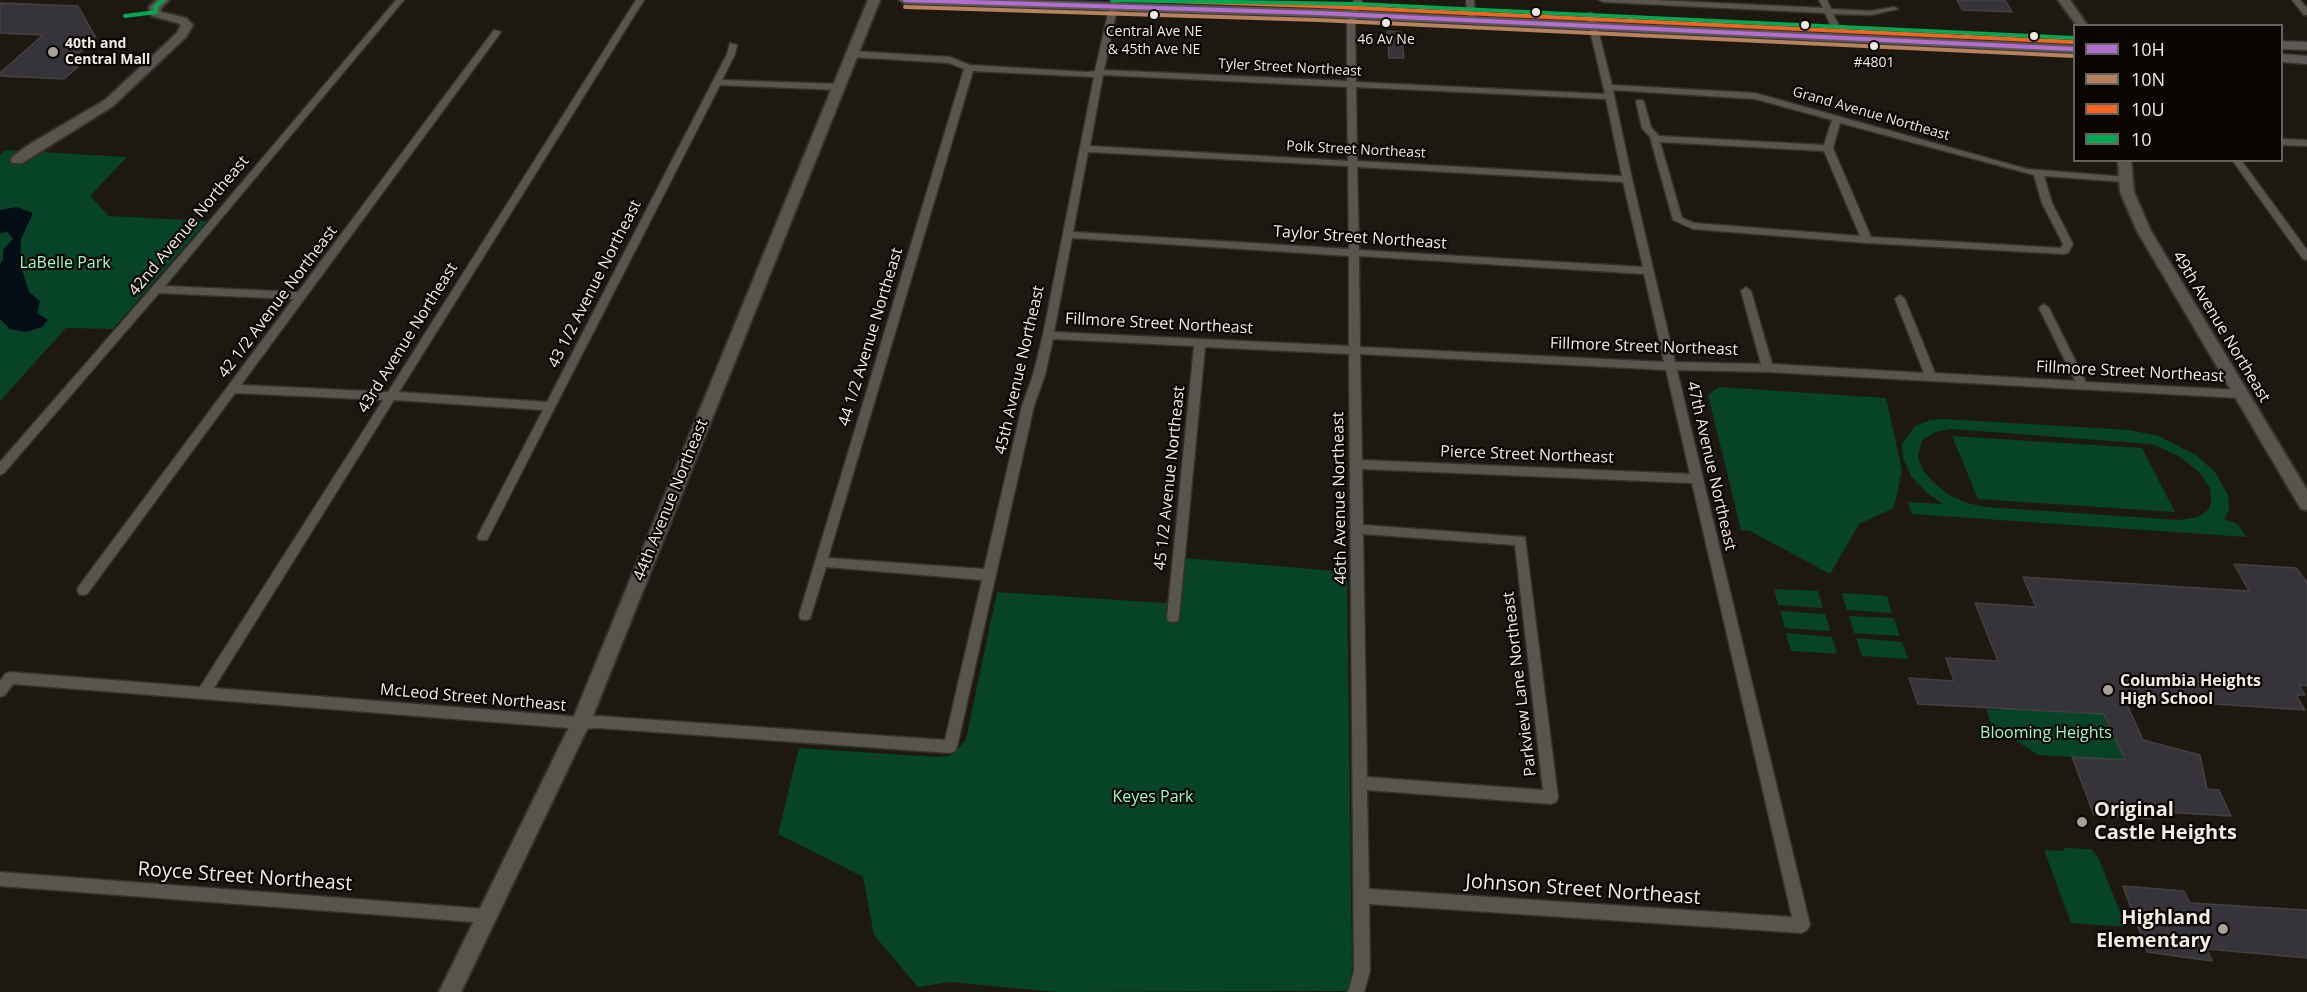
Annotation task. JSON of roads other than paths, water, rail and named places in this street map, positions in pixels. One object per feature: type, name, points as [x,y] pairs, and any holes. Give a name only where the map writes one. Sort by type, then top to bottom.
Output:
[{"type":"main road","points":[[905,0],[1356,6],[1471,10],[1592,20],[2073,49]]},
{"type":"main road","points":[[1592,20],[1835,26],[2073,38]]},
{"type":"main road","points":[[2283,45],[2307,46]]},
{"type":"main road","points":[[2283,58],[2307,60]]},
{"type":"street","points":[[17,160],[109,103],[182,35],[187,25],[182,20],[156,14],[155,8],[164,0]]},
{"type":"street","name":"42nd Avenue Northeast","points":[[0,470],[400,0]]},
{"type":"street","name":"43rd Avenue Northeast","points":[[204,693],[640,0]]},
{"type":"street","name":"44th Avenue Northeast","points":[[450,992],[581,723],[874,0]]},
{"type":"street","points":[[1604,0],[1871,13],[1894,9]]},
{"type":"street","points":[[1824,0],[1835,26]]},
{"type":"street","points":[[2057,0],[2073,25]]},
{"type":"street","points":[[2064,0],[2082,24]]},
{"type":"street","points":[[2295,0],[2307,13]]},
{"type":"street","name":"45th Avenue Northeast","points":[[951,747],[1028,406],[1039,375],[1048,335],[1114,2]]},
{"type":"street","name":"46th Avenue Northeast","points":[[1356,6],[1351,23],[1362,971],[1356,992]]},
{"type":"street","name":"47th Avenue Northeast","points":[[1592,20],[1670,366],[1802,925]]},
{"type":"street","name":"42 1/2 Avenue Northeast","points":[[83,590],[497,32]]},
{"type":"street","name":"43 1/2 Avenue Northeast","points":[[483,537],[731,54],[733,45]]},
{"type":"street","name":"Tyler Street Northeast","points":[[852,54],[950,60],[969,68],[1609,92]]},
{"type":"street","name":"44 1/2 Avenue Northeast","points":[[805,615],[969,68]]},
{"type":"street","points":[[717,81],[839,87]]},
{"type":"street","name":"Grand Avenue Northeast","points":[[1609,92],[1755,96],[1973,158],[2038,173],[2124,179]]},
{"type":"street","points":[[1640,102],[1647,128],[1655,139],[1680,222],[1700,227],[1867,240],[2064,251],[2068,244],[2047,203],[2038,173]]},
{"type":"street","points":[[1837,118],[1828,148],[1867,240]]},
{"type":"street","points":[[1655,139],[1828,148]]},
{"type":"street","points":[[2283,142],[2307,143]]},
{"type":"street","name":"Polk Street Northeast","points":[[1084,149],[1627,179]]},
{"type":"street","name":"49th Avenue Northeast","points":[[2124,162],[2127,192],[2144,231],[2239,394],[2307,504]]},
{"type":"street","points":[[2237,162],[2307,257]]},
{"type":"street","name":"Taylor Street Northeast","points":[[1069,235],[1648,271]]},
{"type":"street","points":[[156,289],[301,296]]},
{"type":"street","points":[[1746,291],[1768,368]]},
{"type":"street","points":[[1900,299],[1931,377]]},
{"type":"street","points":[[2044,308],[2083,386]]},
{"type":"street","name":"Fillmore Street Northeast","points":[[1048,335],[1670,366],[1768,368],[2239,394]]},
{"type":"street","name":"45 1/2 Avenue Northeast","points":[[1173,617],[1200,343]]},
{"type":"street","points":[[232,389],[549,406]]},
{"type":"street","name":"Pierce Street Northeast","points":[[1356,464],[1697,479]]},
{"type":"street","name":"Parkview Lane Northeast","points":[[1357,529],[1521,540],[1551,797],[1360,783]]},
{"type":"street","points":[[820,562],[990,575]]},
{"type":"street","name":"McLeod Street Northeast","points":[[0,691],[10,678],[581,723],[598,722],[951,747]]},
{"type":"street","name":"Royce Street Northeast","points":[[0,879],[487,916]]},
{"type":"street","name":"Johnson Street Northeast","points":[[1361,896],[1802,925]]},
{"type":"place","name":"Central Ave NE & 45th Ave NE","points":[[1154,15]]},
{"type":"place","name":"46 Av Ne","points":[[1386,23]]},
{"type":"place","name":"#4801","points":[[1874,46]]},
{"type":"place","name":"40th and Central Mall","points":[[53,52]]},
{"type":"place","name":"Columbia Heights High School","points":[[2108,690]]},
{"type":"place","name":"Original Castle Heights","points":[[2082,822]]},
{"type":"place","name":"Highland Elementary","points":[[2223,929]]},
{"type":"park label","name":"LaBelle Park","points":[[65,263]]},
{"type":"park label","name":"Blooming Heights","points":[[2046,733]]},
{"type":"park label","name":"Keyes Park","points":[[1153,797]]}]
